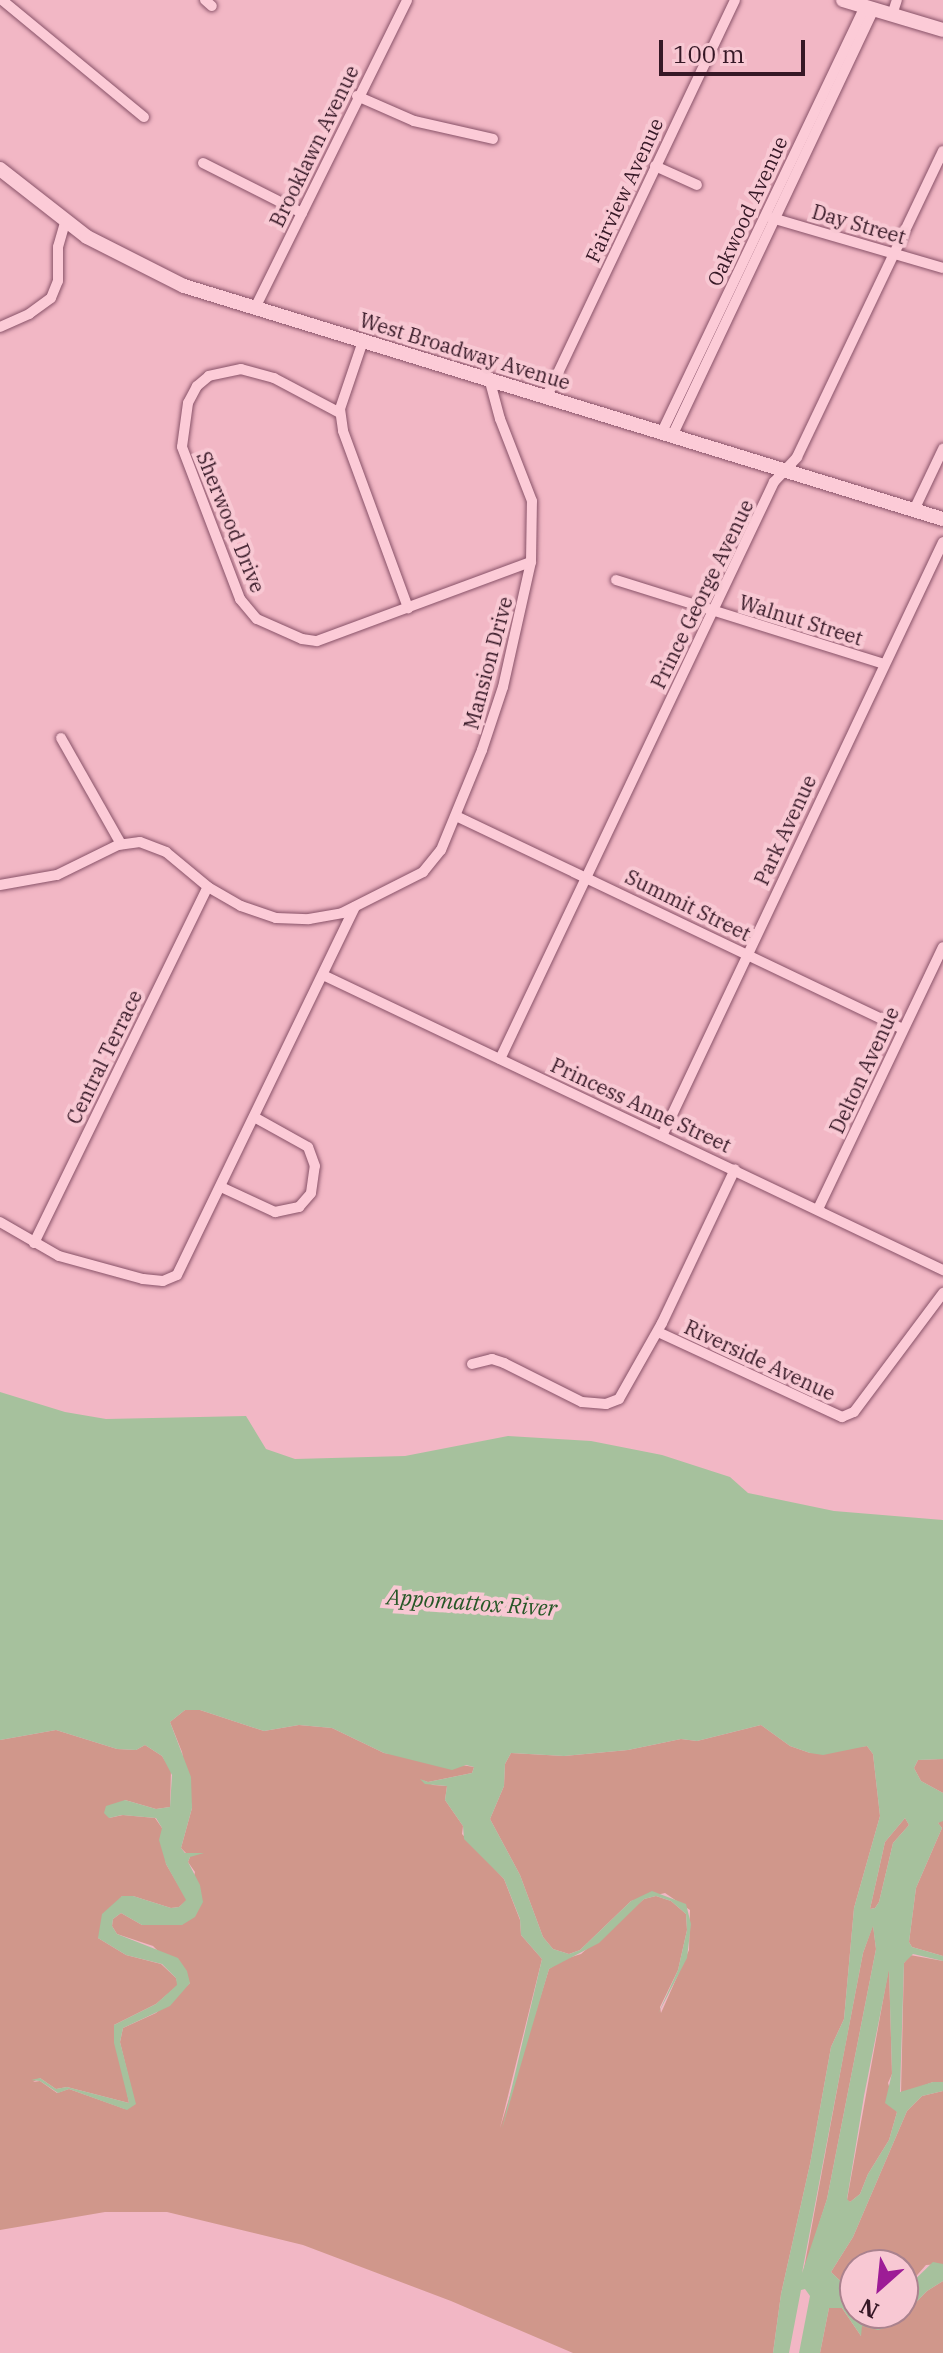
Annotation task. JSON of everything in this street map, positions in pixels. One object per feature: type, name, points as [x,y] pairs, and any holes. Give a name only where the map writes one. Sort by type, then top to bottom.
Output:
[{"type":"main road","points":[[843,0],[870,8],[894,7],[943,30]]},
{"type":"main road","name":"West Broadway Avenue","points":[[2,173],[65,222],[115,254],[158,276],[943,519]]},
{"type":"street","points":[[2,0],[144,117]]},
{"type":"street","name":"Brooklawn Avenue","points":[[255,308],[407,0]]},
{"type":"street","name":"Fairview Avenue","points":[[547,396],[735,0]]},
{"type":"street","name":"Oakwood Avenue","points":[[668,433],[870,8]]},
{"type":"street","points":[[357,96],[414,121],[493,139]]},
{"type":"street","name":"Prince George Avenue","points":[[500,1059],[712,610],[783,469],[797,457],[943,151]]},
{"type":"street","points":[[203,163],[302,213]]},
{"type":"street","points":[[655,166],[697,185]]},
{"type":"street","name":"Day Street","points":[[771,217],[943,268]]},
{"type":"street","points":[[0,327],[29,314],[51,298],[58,281],[58,247],[65,222]]},
{"type":"street","points":[[363,341],[340,413],[343,431],[408,608]]},
{"type":"street","name":"Sherwood Drive","points":[[340,413],[274,378],[252,371],[229,369],[209,376],[192,393],[183,418],[182,447],[240,599],[257,619],[302,639],[317,641],[531,562]]},
{"type":"street","name":"Mansion Drive","points":[[121,844],[154,845],[208,887],[241,906],[276,918],[329,916],[355,907],[423,872],[441,850],[500,697],[531,562],[532,501],[500,419],[489,378]]},
{"type":"street","points":[[914,510],[943,449]]},
{"type":"street","name":"Park Avenue","points":[[662,1136],[943,542]]},
{"type":"street","name":"Walnut Street","points":[[616,580],[884,664]]},
{"type":"street","points":[[0,885],[57,875],[121,844],[61,738]]},
{"type":"street","name":"Summit Street","points":[[456,816],[903,1029]]},
{"type":"street","name":"Central Terrace","points":[[34,1243],[208,887]]},
{"type":"street","points":[[0,1222],[59,1256],[118,1273],[163,1281],[181,1271],[355,907]]},
{"type":"street","name":"Delton Avenue","points":[[818,1209],[943,947]]},
{"type":"street","name":"Princess Anne Street","points":[[323,975],[943,1270]]},
{"type":"street","points":[[221,1187],[275,1212],[299,1207],[311,1193],[315,1166],[308,1147],[254,1117]]},
{"type":"street","points":[[472,1364],[492,1359],[504,1363],[582,1402],[606,1404],[625,1394],[658,1332],[735,1169]]},
{"type":"street","name":"Riverside Avenue","points":[[658,1332],[831,1414],[849,1415],[943,1293]]},
{"type":"shaded area","points":[[185,1710],[200,1710],[264,1731],[299,1725],[332,1728],[384,1753],[474,1767],[472,1773],[428,1782],[422,1780],[433,1785],[447,1786],[445,1800],[463,1826],[462,1834],[504,1879],[520,1920],[521,1935],[542,1959],[500,2128],[549,1969],[562,1960],[581,1954],[644,1899],[656,1896],[671,1901],[686,1914],[687,1930],[678,1970],[660,2007],[661,2013],[689,1950],[690,1910],[665,1893],[631,1901],[580,1950],[569,1954],[553,1949],[543,1937],[520,1875],[490,1819],[504,1786],[505,1764],[511,1753],[564,1756],[628,1750],[681,1739],[697,1741],[761,1725],[790,1746],[810,1753],[867,1746],[873,1754],[880,1816],[854,1908],[844,2019],[831,2047],[810,2164],[781,2294],[773,2353],[573,2353],[451,2301],[303,2245],[167,2212],[105,2212],[0,2230],[0,1740],[56,1730],[117,1749],[136,1750],[145,1745],[162,1756],[171,1770],[170,1807],[156,1809],[125,1800],[109,1818],[123,1815],[155,1818],[162,1828],[166,1864],[187,1900],[179,1907],[171,1908],[133,1896],[122,1896],[98,1938],[126,1955],[161,1964],[176,1978],[178,1985],[156,2004],[114,2025],[129,2103],[67,2087],[56,2089],[40,2078],[33,2082],[40,2081],[57,2093],[69,2089],[125,2109],[134,2100],[120,2042],[123,2028],[156,2013],[190,1983],[153,1946],[117,1934],[112,1926],[113,1919],[121,1913],[142,1925],[182,1925],[195,1872],[188,1862],[190,1857],[181,1848],[192,1808],[182,1752],[170,1722]]},
{"type":"shaded area","points":[[943,1759],[943,1793],[921,1781],[914,1768],[918,1760]]},
{"type":"shaded area","points":[[905,1818],[909,1825],[893,1843],[879,1902],[870,1909],[885,1842]]},
{"type":"shaded area","points":[[942,1820],[943,1956],[912,1947],[909,1942],[916,1888],[942,1828],[938,1823]]},
{"type":"shaded area","points":[[873,1925],[876,1949],[827,2199],[803,2274],[863,1953]]},
{"type":"shaded area","points":[[910,1955],[943,1961],[943,2082],[933,2082],[901,2094],[904,1963]]},
{"type":"shaded area","points":[[889,1967],[892,2074],[888,2083],[897,2112],[889,2140],[868,2174],[860,2194],[850,2202],[847,2200]]},
{"type":"shaded area","points":[[943,2091],[943,2264],[926,2265],[919,2273],[919,2249],[845,2249],[907,2111],[922,2096]]},
{"type":"shaded area","points":[[839,2259],[839,2280],[831,2272]]},
{"type":"shaded area","points":[[943,2281],[943,2353],[820,2353],[829,2308],[839,2308],[839,2329],[856,2329],[861,2336],[861,2329],[919,2329],[919,2299]]},
{"type":"water","name":"Appomattox River","points":[[0,1392],[65,1412],[106,1419],[246,1416],[266,1449],[295,1459],[405,1456],[508,1436],[591,1441],[662,1455],[730,1477],[748,1493],[834,1511],[943,1520],[943,1759],[918,1760],[914,1768],[921,1781],[943,1793],[943,1821],[938,1823],[942,1828],[916,1888],[909,1942],[912,1947],[943,1956],[943,1961],[913,1954],[904,1963],[900,2092],[933,2082],[943,2082],[943,2091],[922,2096],[907,2111],[853,2237],[845,2249],[839,2249],[839,2259],[831,2272],[839,2280],[839,2308],[829,2308],[820,2353],[799,2353],[810,2296],[805,2289],[801,2290],[789,2353],[773,2353],[781,2294],[810,2164],[831,2047],[844,2019],[854,1908],[880,1816],[873,1754],[867,1746],[823,1755],[810,1753],[790,1746],[761,1725],[697,1741],[681,1739],[628,1750],[564,1756],[511,1753],[505,1764],[504,1786],[490,1819],[520,1875],[543,1937],[553,1949],[569,1954],[580,1950],[631,1901],[652,1891],[686,1904],[691,1924],[687,1958],[658,2014],[678,1970],[687,1930],[686,1914],[671,1901],[656,1896],[644,1899],[599,1943],[549,1969],[502,2129],[542,1959],[521,1935],[520,1919],[504,1879],[464,1839],[463,1826],[445,1800],[447,1786],[425,1784],[420,1779],[428,1782],[472,1773],[474,1767],[466,1765],[452,1770],[384,1753],[332,1728],[299,1725],[264,1731],[200,1710],[185,1710],[170,1722],[191,1777],[192,1808],[181,1848],[185,1853],[204,1853],[190,1857],[188,1862],[200,1885],[203,1902],[195,1917],[182,1925],[142,1925],[121,1913],[113,1919],[112,1926],[117,1934],[178,1958],[187,1971],[190,1983],[170,2006],[123,2028],[120,2042],[136,2104],[127,2110],[69,2089],[58,2093],[40,2081],[31,2080],[40,2078],[56,2089],[67,2087],[129,2103],[114,2043],[114,2025],[156,2004],[177,1985],[176,1978],[162,1964],[126,1955],[98,1938],[102,1914],[122,1896],[133,1896],[171,1908],[179,1907],[186,1900],[166,1864],[159,1840],[162,1828],[156,1818],[122,1815],[109,1818],[104,1813],[106,1806],[125,1800],[156,1809],[170,1807],[172,1775],[162,1756],[145,1745],[136,1750],[117,1749],[56,1730],[0,1740]],"holes":[[[905,1818],[909,1825],[893,1843],[879,1902],[870,1909],[885,1842]],[[873,1926],[876,1949],[827,2199],[802,2273],[863,1953]],[[889,1970],[892,2073],[885,2103],[897,2112],[889,2140],[868,2174],[860,2194],[850,2202],[847,2199],[864,2096]]]},
{"type":"water","points":[[933,2262],[943,2264],[943,2281],[919,2299],[919,2276]]}]
